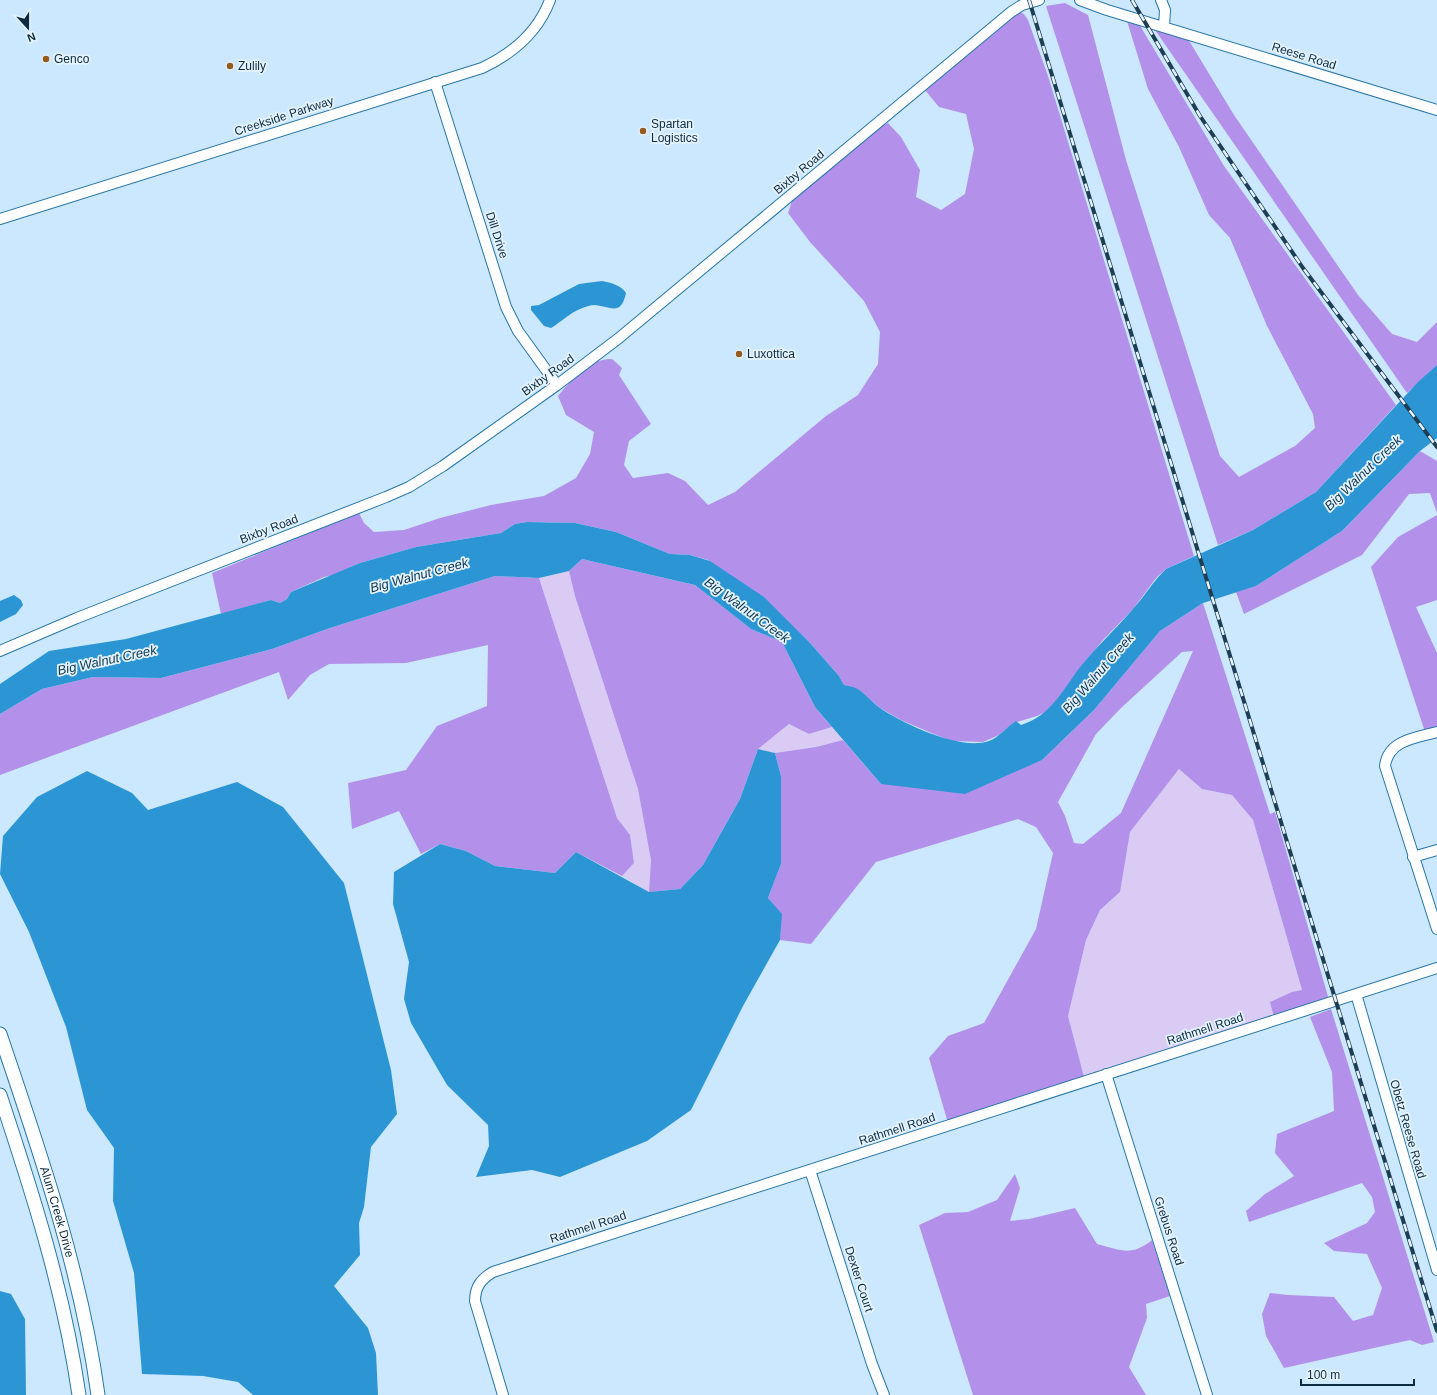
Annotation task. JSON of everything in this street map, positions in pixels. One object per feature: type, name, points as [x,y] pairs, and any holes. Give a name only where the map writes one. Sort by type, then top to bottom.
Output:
[{"type":"main road","name":"Alum Creek Drive","points":[[0,1034],[33,1132],[64,1232],[87,1326],[98,1395]]},
{"type":"main road","name":"Alum Creek Drive","points":[[0,1095],[31,1187],[54,1268],[68,1332],[79,1395]]},
{"type":"street","name":"Creekside Parkway","points":[[0,219],[482,68],[508,54],[531,32],[540,20],[550,0]]},
{"type":"street","name":"Bixby Road","points":[[0,651],[78,618],[409,487],[443,466],[619,338],[1011,12],[1022,5],[1038,0]]},
{"type":"street","points":[[1080,0],[1107,10],[1164,27],[1165,15],[1161,0]]},
{"type":"street","name":"Reese Road","points":[[1164,27],[1437,110]]},
{"type":"street","name":"Dill Drive","points":[[436,82],[506,307],[518,331],[557,384]]},
{"type":"street","points":[[1437,732],[1398,745],[1390,752],[1386,761],[1387,776],[1437,929]]},
{"type":"street","points":[[1413,857],[1437,850]]},
{"type":"street","name":"Rathmell Road","points":[[503,1395],[475,1301],[477,1288],[486,1276],[493,1272],[1437,968]]},
{"type":"street","name":"Obetz Reese Road","points":[[1356,994],[1437,1270]]},
{"type":"street","name":"Grebus Road","points":[[1106,1074],[1208,1395]]},
{"type":"street","name":"Dexter Court","points":[[810,1170],[872,1364],[884,1395]]},
{"type":"shaded area","points":[[1065,3],[1088,15],[1126,160],[1220,456],[1239,477],[1295,446],[1315,428],[1313,414],[1267,326],[1230,238],[1209,215],[1179,147],[1148,89],[1127,21],[1139,24],[1224,166],[1396,405],[1316,492],[1253,530],[1218,545],[1046,6]]},
{"type":"shaded area","points":[[1019,12],[1024,14],[1028,20],[1048,76],[1194,556],[1166,569],[1156,578],[1134,608],[1103,640],[1081,667],[1056,703],[1047,711],[1037,716],[1013,723],[999,735],[983,742],[951,741],[901,720],[880,708],[858,690],[844,685],[839,676],[811,644],[777,612],[708,560],[690,555],[670,554],[616,532],[575,523],[527,522],[515,524],[501,533],[416,547],[360,563],[333,575],[324,577],[291,592],[287,599],[280,603],[271,600],[221,614],[212,573],[359,513],[364,523],[374,532],[404,530],[440,518],[491,505],[544,496],[576,478],[590,454],[594,432],[566,415],[558,396],[582,371],[596,362],[604,360],[612,359],[622,368],[619,375],[651,424],[629,441],[624,465],[633,478],[668,473],[685,481],[708,505],[735,492],[826,416],[858,395],[878,364],[880,332],[864,301],[810,242],[788,213],[792,201],[880,127],[888,123],[901,137],[920,170],[916,197],[941,210],[965,194],[974,149],[966,114],[939,107],[925,90]]},
{"type":"shaded area","points":[[1155,30],[1188,39],[1234,115],[1358,295],[1392,334],[1417,342],[1437,322],[1437,365],[1407,393]]},
{"type":"shaded area","points":[[1420,451],[1437,461],[1437,513],[1430,493],[1409,494],[1362,555],[1244,614],[1236,592],[1256,586],[1342,531]]},
{"type":"shaded area","points":[[1437,515],[1437,600],[1416,607],[1437,653],[1437,728],[1425,732],[1371,567],[1398,537]]},
{"type":"shaded area","points":[[582,559],[695,585],[751,629],[782,642],[815,707],[832,727],[809,734],[789,724],[758,749],[740,799],[703,865],[680,889],[649,892],[651,860],[638,789],[575,596],[569,571]]},
{"type":"shaded area","points":[[569,571],[575,596],[638,788],[651,860],[649,892],[622,876],[634,863],[630,835],[617,818],[539,578]]},
{"type":"shaded area","points":[[495,576],[539,578],[617,818],[630,835],[634,863],[622,876],[576,852],[555,873],[495,866],[466,851],[440,844],[421,854],[399,811],[352,829],[348,783],[406,770],[437,726],[487,706],[488,645],[406,663],[329,664],[310,675],[288,700],[279,672],[0,775],[0,714],[42,689],[93,677],[161,678],[272,649],[330,628]]},
{"type":"shaded area","points":[[1203,603],[1270,814],[1275,812],[1329,1000],[1274,1017],[1270,1002],[1292,992],[1302,990],[1253,820],[1232,795],[1202,789],[1179,769],[1130,832],[1120,892],[1100,910],[1086,940],[1068,1016],[1084,1077],[948,1123],[929,1058],[948,1036],[984,1023],[1036,929],[1053,853],[1036,827],[1018,819],[876,862],[811,944],[780,940],[781,914],[768,898],[781,864],[781,776],[775,753],[816,747],[843,740],[881,784],[1042,760],[1094,710],[1160,631]],"holes":[[[1193,651],[1121,813],[1083,844],[1074,843],[1065,816],[1058,802],[1096,734],[1121,708],[1182,652]]]},
{"type":"shaded area","points":[[789,724],[809,734],[832,727],[843,740],[816,747],[775,753],[758,749]]},
{"type":"shaded area","points":[[1179,769],[1202,789],[1232,795],[1253,820],[1302,991],[1292,992],[1274,1017],[1084,1077],[1068,1016],[1086,940],[1100,910],[1120,892],[1130,832]]},
{"type":"shaded area","points":[[1331,1009],[1434,1342],[1422,1345],[1410,1340],[1284,1368],[1266,1336],[1262,1314],[1270,1293],[1334,1297],[1353,1321],[1373,1315],[1382,1288],[1367,1254],[1334,1251],[1324,1243],[1367,1223],[1375,1212],[1372,1197],[1362,1183],[1249,1222],[1246,1211],[1265,1194],[1294,1176],[1275,1153],[1277,1134],[1334,1111],[1332,1072],[1310,1017]]},
{"type":"shaded area","points":[[1015,1174],[1020,1188],[1010,1221],[1029,1219],[1075,1208],[1097,1244],[1126,1251],[1138,1249],[1152,1240],[1170,1296],[1146,1304],[1147,1318],[1129,1367],[1146,1395],[973,1395],[919,1225],[945,1213],[968,1212],[997,1200]]},
{"type":"water","points":[[602,281],[619,286],[624,290],[626,293],[621,305],[615,308],[595,305],[588,306],[573,313],[551,328],[544,326],[531,310],[531,306],[539,305],[579,284]]},
{"type":"water","name":"Big Walnut Creek","points":[[1437,365],[1437,438],[1420,451],[1342,531],[1256,586],[1203,603],[1160,631],[1094,710],[1042,760],[965,794],[881,784],[815,707],[782,642],[751,629],[695,585],[582,559],[569,571],[539,578],[495,576],[330,628],[272,649],[161,678],[93,677],[42,689],[0,714],[0,684],[49,651],[126,639],[271,600],[280,603],[287,599],[291,592],[360,563],[416,547],[501,533],[515,524],[527,522],[575,523],[616,532],[670,554],[690,555],[710,561],[764,597],[811,644],[839,676],[844,685],[857,689],[890,714],[917,728],[948,739],[963,742],[977,743],[989,741],[1016,721],[1021,725],[1031,721],[1056,701],[1081,666],[1127,616],[1166,569],[1253,530],[1316,492],[1418,382]]},
{"type":"water","points":[[14,595],[21,600],[23,605],[16,614],[0,622],[0,601]]},
{"type":"water","points":[[758,749],[775,753],[781,776],[781,864],[768,898],[782,914],[780,940],[743,1006],[691,1110],[647,1141],[560,1177],[532,1170],[476,1177],[489,1146],[488,1125],[447,1085],[411,1023],[404,999],[409,962],[393,904],[394,872],[440,844],[466,851],[495,866],[555,873],[576,852],[649,892],[680,889],[703,865],[740,799]]},
{"type":"water","points":[[87,771],[132,793],[148,810],[237,782],[283,807],[344,883],[391,1070],[397,1114],[371,1147],[364,1207],[359,1223],[360,1255],[334,1286],[368,1328],[376,1353],[378,1395],[253,1395],[238,1382],[203,1376],[142,1374],[134,1273],[113,1201],[114,1148],[87,1110],[66,1027],[29,932],[0,874],[3,836],[37,797]]},
{"type":"water","points":[[0,1291],[11,1294],[25,1319],[26,1395],[0,1395]]},
{"type":"railway","points":[[1029,0],[1437,1331]]},
{"type":"railway","points":[[1132,0],[1200,116],[1303,268],[1437,447]]},
{"type":"place","name":"Genco","points":[[46,59]]},
{"type":"place","name":"Zulily","points":[[230,66]]},
{"type":"place","name":"Spartan Logistics","points":[[643,131]]},
{"type":"place","name":"Luxottica","points":[[739,354]]}]
